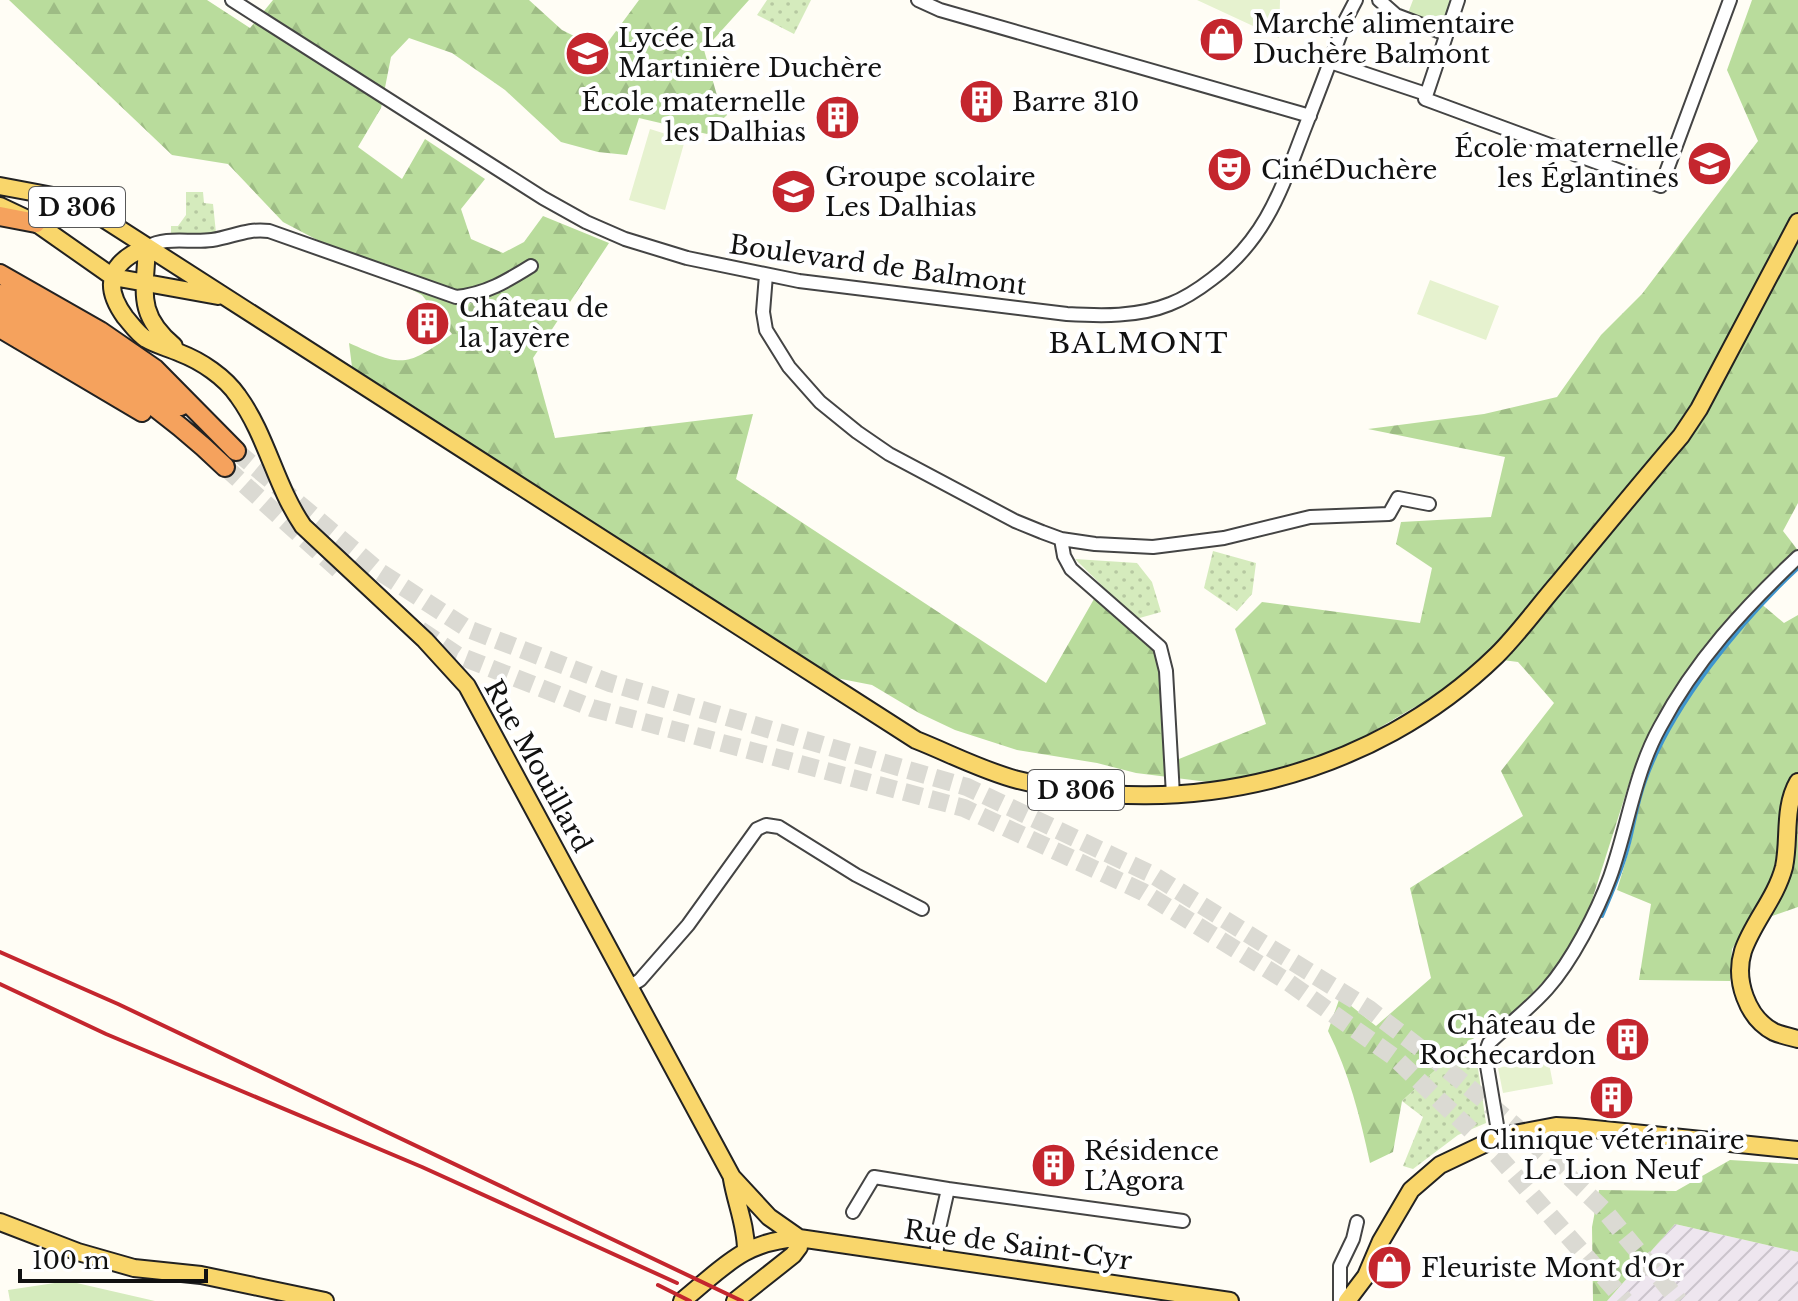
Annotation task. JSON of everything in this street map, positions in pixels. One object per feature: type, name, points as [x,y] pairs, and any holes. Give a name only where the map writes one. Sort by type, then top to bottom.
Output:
[{"type":"highway","points":[[0,216],[36,223]]},
{"type":"highway","points":[[0,274],[100,331],[155,369],[236,451],[186,410],[116,361],[0,294]]},
{"type":"highway","points":[[0,311],[116,380],[225,467]]},
{"type":"highway","points":[[0,328],[210,452]]},
{"type":"main road","name":"D 306","points":[[0,186],[53,196],[104,219],[916,740],[1016,779],[1078,791],[1127,796],[1173,795],[1253,784],[1290,775],[1336,758],[1418,715],[1495,657],[1681,436],[1699,409],[1798,222]]},
{"type":"main road","name":"D 306","points":[[0,206],[36,223],[113,277],[227,297]]},
{"type":"main road","points":[[113,277],[122,260],[147,247]]},
{"type":"main road","points":[[147,247],[144,304],[153,325]]},
{"type":"main road","name":"Rue Mouillard","points":[[113,277],[117,306],[136,331],[155,344],[183,354],[215,373],[237,394],[261,433],[290,507],[303,526],[425,640],[467,686],[732,1177],[769,1217],[799,1238]]},
{"type":"main road","points":[[153,325],[154,305],[164,288]]},
{"type":"main road","name":"Rue Mouillard","points":[[153,325],[183,354]]},
{"type":"main road","points":[[1798,782],[1792,792],[1786,826],[1784,866],[1772,899],[1743,952],[1741,975],[1744,999],[1758,1020],[1774,1032],[1798,1039]]},
{"type":"main road","points":[[1347,1301],[1366,1276],[1381,1241],[1411,1190],[1440,1165],[1499,1137],[1542,1128],[1575,1127],[1798,1150]]},
{"type":"main road","name":"Rue Mouillard","points":[[732,1177],[746,1234],[746,1250]]},
{"type":"main road","points":[[0,1222],[78,1252],[134,1268],[201,1275],[325,1301]]},
{"type":"main road","points":[[735,1301],[793,1255],[799,1247],[799,1238]]},
{"type":"main road","name":"Rue de Saint-Cyr","points":[[682,1301],[746,1250],[764,1242],[799,1238],[1230,1301]]},
{"type":"street","name":"Boulevard de Balmont","points":[[232,0],[543,198],[625,239],[687,258],[799,281],[1104,316],[1169,305],[1191,294],[1232,264],[1256,237],[1279,196],[1356,0]]},
{"type":"street","points":[[918,0],[940,10],[1310,116]]},
{"type":"street","points":[[1379,0],[1396,15],[1446,34]]},
{"type":"street","points":[[1458,0],[1425,99],[1661,186],[1730,0]]},
{"type":"street","points":[[1330,62],[1426,94]]},
{"type":"street","points":[[147,247],[163,240],[217,240],[255,229],[269,231],[456,297],[475,296],[496,288],[531,266]]},
{"type":"street","points":[[766,275],[763,312],[766,330],[789,367],[820,402],[889,454],[1015,521],[1061,539],[1117,546],[1173,546],[1224,538],[1310,517],[1389,514],[1398,498],[1429,504]]},
{"type":"street","points":[[1061,539],[1064,556],[1071,569],[1160,647],[1166,671],[1173,795]]},
{"type":"street","points":[[1499,1137],[1485,1054],[1489,1043],[1548,988],[1591,921],[1610,876],[1638,777],[1659,728],[1694,671],[1728,626],[1798,557]]},
{"type":"street","points":[[629,987],[640,980],[688,925],[757,829],[766,825],[792,834],[856,875],[922,909]]},
{"type":"street","points":[[853,1212],[874,1177],[1183,1221]]},
{"type":"street","points":[[936,1258],[948,1189]]},
{"type":"street","points":[[1340,1301],[1340,1266],[1357,1222]]},
{"type":"shaded area","points":[[1675,1224],[1798,1252],[1798,1301],[1607,1301]]},
{"type":"green space","points":[[9,0],[207,0],[250,28],[273,0],[529,0],[562,30],[602,50],[639,0],[749,0],[704,50],[718,99],[727,115],[707,134],[639,118],[627,155],[598,152],[561,142],[505,90],[452,53],[409,38],[391,57],[381,108],[358,147],[402,179],[425,139],[485,179],[461,209],[471,239],[503,253],[524,242],[543,216],[609,243],[533,358],[555,438],[753,414],[736,479],[1046,683],[1102,585],[1160,647],[1164,765],[1266,724],[1235,629],[1262,602],[1420,623],[1432,568],[1396,544],[1401,522],[1491,517],[1505,457],[1368,429],[1484,414],[1557,397],[1601,335],[1642,294],[1758,141],[1727,70],[1752,0],[1798,0],[1798,503],[1783,531],[1797,549],[1725,623],[1693,663],[1657,723],[1632,774],[1586,919],[1555,969],[1496,1032],[1477,1036],[1456,1051],[1402,1101],[1393,1152],[1370,1163],[1353,1095],[1328,1031],[1340,997],[1376,1026],[1431,978],[1410,888],[1523,816],[1501,771],[1554,703],[1518,662],[1487,658],[1447,692],[1413,708],[1340,751],[1286,771],[1216,783],[1136,773],[1097,763],[1017,750],[955,730],[872,685],[836,678],[352,367],[349,343],[380,356],[402,360],[423,353],[452,334],[422,295],[283,222],[228,164],[172,155]]},
{"type":"green space","points":[[767,0],[811,0],[794,34],[757,15]]},
{"type":"green space","points":[[1197,0],[1280,0],[1279,38]]},
{"type":"green space","points":[[1413,0],[1449,0],[1450,5],[1447,15],[1432,21],[1408,13]]},
{"type":"green space","points":[[650,129],[685,140],[665,210],[629,200]]},
{"type":"green space","points":[[186,192],[203,192],[204,203],[213,204],[216,233],[171,233],[171,226],[178,226],[186,215]]},
{"type":"green space","points":[[1430,280],[1499,306],[1486,340],[1417,314]]},
{"type":"green space","points":[[1213,551],[1256,563],[1252,594],[1237,611],[1204,588]]},
{"type":"green space","points":[[1075,559],[1137,563],[1152,582],[1161,612],[1136,619]]},
{"type":"green space","points":[[1759,602],[1784,623],[1798,615],[1798,907],[1772,916],[1757,909],[1732,949],[1730,981],[1639,980],[1651,904],[1617,890],[1630,847],[1643,781],[1667,731],[1702,674]]},
{"type":"green space","points":[[1464,1047],[1475,1048],[1486,1123],[1458,1135],[1413,1169],[1403,1166],[1423,1117],[1402,1101]]},
{"type":"green space","points":[[1548,1058],[1553,1084],[1503,1093],[1498,1068]]},
{"type":"green space","points":[[1730,1160],[1798,1164],[1798,1252],[1675,1224],[1607,1301],[1593,1301],[1592,1227],[1599,1190],[1676,1191]]},
{"type":"green space","points":[[68,1281],[155,1301],[10,1301],[8,1290]]},
{"type":"waterway","points":[[1602,916],[1626,856],[1645,781],[1672,724],[1731,639],[1798,568]]},
{"type":"tunnel","points":[[236,451],[380,572],[468,629],[610,683],[967,787],[1153,875],[1369,1009],[1442,1065],[1521,1131],[1603,1209],[1679,1301]]},
{"type":"tunnel","points":[[225,467],[341,572]]},
{"type":"tunnel","points":[[420,630],[457,655],[592,708],[964,808],[1143,892],[1288,982],[1394,1057],[1497,1155],[1625,1301]]},
{"type":"railway","points":[[0,952],[118,1004],[742,1301]]},
{"type":"railway","points":[[0,984],[106,1034],[422,1167],[677,1283]]},
{"type":"railway","points":[[658,1285],[690,1301]]},
{"type":"place","name":"Marché alimentaire Duchère Balmont","points":[[1222,39]]},
{"type":"place","name":"Lycée La Martinière Duchère","points":[[587,53]]},
{"type":"place","name":"Barre 310","points":[[981,102]]},
{"type":"place","name":"École maternelle les Dalhias","points":[[837,117]]},
{"type":"place","name":"École maternelle les Églantines","points":[[1710,163]]},
{"type":"place","name":"CinéDuchère","points":[[1230,170]]},
{"type":"place","name":"Groupe scolaire Les Dalhias","points":[[794,192]]},
{"type":"place","name":"Château de la Jayère","points":[[428,323]]},
{"type":"place","name":"Château de Rochecardon","points":[[1627,1040]]},
{"type":"place","name":"Clinique vétérinaire Le Lion Neuf","points":[[1612,1097]]},
{"type":"place","name":"Résidence L’Agora","points":[[1053,1166]]},
{"type":"place","name":"Fleuriste Mont d'Or","points":[[1390,1268]]},
{"type":"district","name":"BALMONT","points":[[1139,343]]}]
